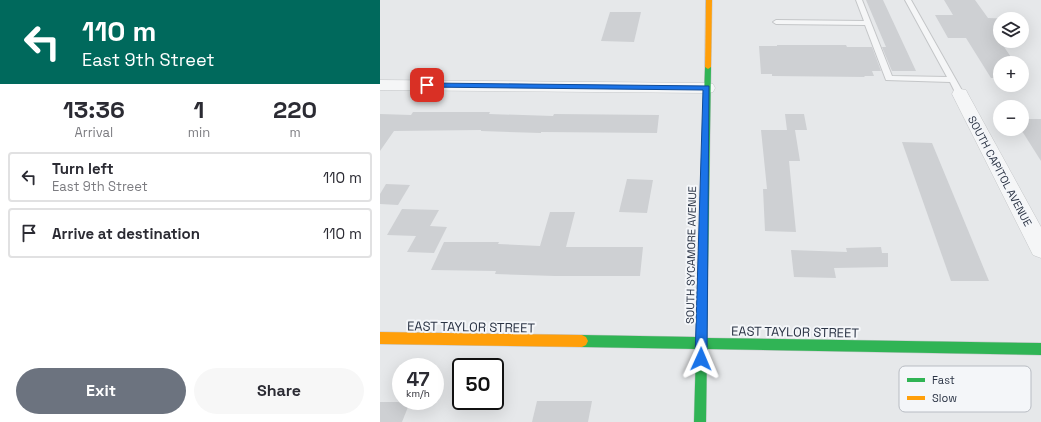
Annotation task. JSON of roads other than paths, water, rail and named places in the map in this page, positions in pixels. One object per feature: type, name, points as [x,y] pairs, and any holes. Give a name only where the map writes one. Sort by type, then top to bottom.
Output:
[{"type":"main road","name":"SOUTH SYCAMORE AVENUE","points":[[700,422],[709,0]]},
{"type":"main road","name":"EAST TAYLOR STREET","points":[[380,338],[1041,349]]},
{"type":"street","points":[[380,85],[707,88]]},
{"type":"street","name":"SOUTH CAPITOL AVENUE","points":[[956,87],[1041,248]]},
{"type":"lane","points":[[859,0],[890,78],[956,87]]},
{"type":"lane","points":[[908,0],[956,87]]},
{"type":"lane","points":[[776,22],[868,23]]}]
